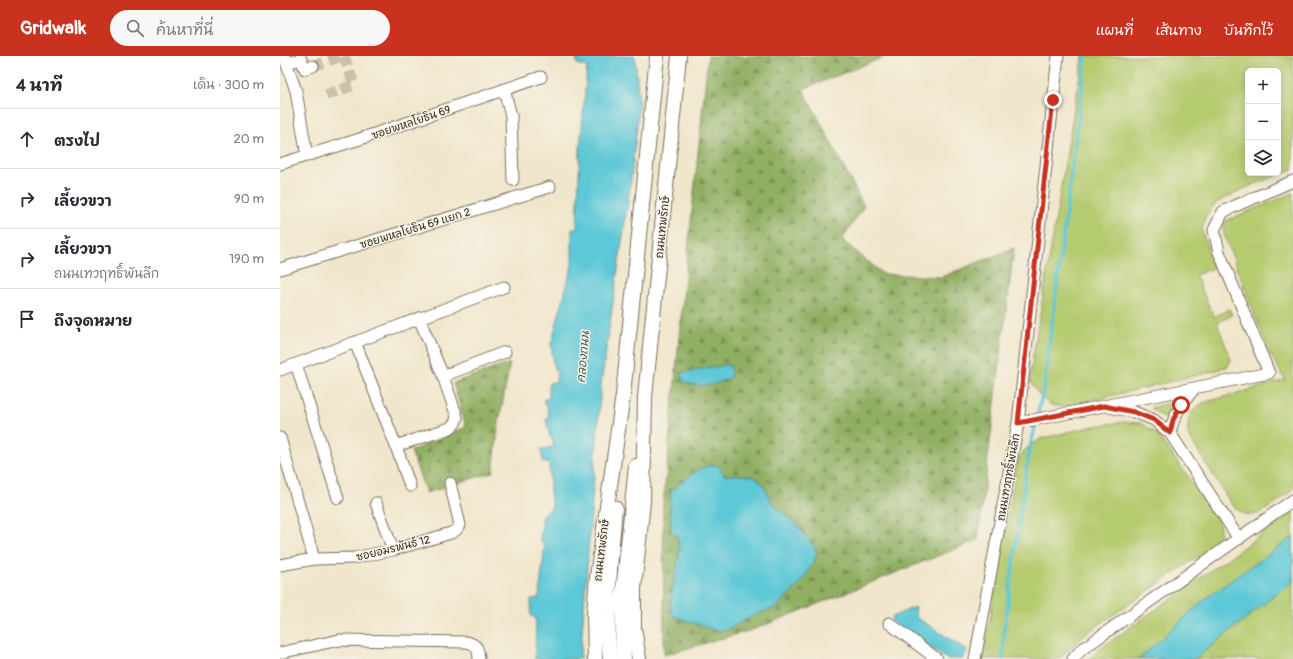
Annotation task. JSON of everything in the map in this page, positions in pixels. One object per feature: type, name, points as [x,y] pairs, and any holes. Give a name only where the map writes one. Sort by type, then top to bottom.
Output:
[{"type":"main road","name":"ถนนเทพรักษ์","points":[[610,659],[608,637],[608,600],[623,395],[656,56]]},
{"type":"main road","name":"ถนนเทพรักษ์","points":[[624,659],[622,644],[622,602],[632,501],[645,397],[679,56]]},
{"type":"main road","name":"ถนนเทพรักษ์","points":[[594,656],[594,613],[597,577],[623,395]]},
{"type":"main road","name":"ถนนเทพรักษ์","points":[[639,659],[634,628],[634,588],[643,502],[645,397]]},
{"type":"street","name":"ถนนเทวฤทธิ์พันลึก","points":[[975,659],[1018,423],[1058,56]]},
{"type":"street","points":[[307,156],[296,91],[286,60],[301,57],[305,69],[313,66]]},
{"type":"street","name":"ซอยพหลโยธิน 69","points":[[280,164],[360,139],[541,77]]},
{"type":"street","points":[[504,89],[511,116],[512,180]]},
{"type":"street","points":[[1018,423],[1269,373],[1219,252],[1214,230],[1223,212],[1293,181]]},
{"type":"street","name":"ซอยพหลโยธิน 69 แยก 2","points":[[280,269],[550,187]]},
{"type":"street","points":[[280,370],[504,287]]},
{"type":"street","points":[[396,446],[450,428],[455,423],[457,417],[443,376],[419,318]]},
{"type":"street","points":[[355,342],[410,486]]},
{"type":"street","points":[[443,376],[505,352]]},
{"type":"street","points":[[296,364],[338,498]]},
{"type":"street","points":[[1170,433],[1173,420],[1181,405],[1195,388]]},
{"type":"street","points":[[1104,406],[1134,412],[1154,420],[1170,433],[1238,539]]},
{"type":"street","points":[[280,438],[314,559]]},
{"type":"street","name":"ซอยอมรพันธ์ 12","points":[[280,566],[314,559],[354,558],[393,550],[451,533],[460,525],[450,483]]},
{"type":"street","points":[[1073,659],[1081,650],[1293,500]]},
{"type":"street","points":[[376,503],[393,550]]},
{"type":"street","points":[[889,622],[937,659]]},
{"type":"street","points":[[280,653],[339,640],[467,642],[474,644],[478,649],[480,659]]},
{"type":"green space","points":[[708,56],[887,56],[803,89],[864,206],[842,240],[883,274],[941,277],[1014,248],[978,540],[755,629],[664,655],[663,504]]},
{"type":"green space","points":[[1083,56],[1293,56],[1293,169],[1281,174],[1281,68],[1245,68],[1245,176],[1276,176],[1243,189],[1216,203],[1205,217],[1202,231],[1214,268],[1195,275],[1214,317],[1229,309],[1232,315],[1217,323],[1231,360],[1228,366],[1214,371],[1065,407],[1051,405],[1040,396],[1029,380]]},
{"type":"green space","points":[[1293,193],[1293,490],[1265,510],[1254,515],[1249,515],[1232,505],[1188,435],[1188,425],[1192,413],[1203,403],[1285,380],[1269,352],[1223,228],[1225,221]]},
{"type":"green space","points":[[510,363],[499,422],[493,472],[426,493],[411,451],[466,427],[453,383]]},
{"type":"green space","points":[[1172,402],[1165,419],[1151,408]]},
{"type":"green space","points":[[1124,422],[1141,423],[1156,433],[1214,512],[1220,528],[1216,544],[1087,633],[1059,659],[983,659],[1018,458],[1026,449],[1040,439],[1094,426]]},
{"type":"green space","points":[[1293,512],[1293,659],[1089,659],[1100,649]]},
{"type":"water","name":"คลองถนน","points":[[576,56],[635,56],[639,105],[631,181],[601,384],[580,659],[535,659],[536,618],[531,616],[531,600],[539,597],[545,544],[540,542],[543,515],[552,507],[549,464],[543,462],[541,449],[554,447],[546,419],[549,417],[547,405],[544,403],[544,399],[549,399],[549,383],[556,382],[557,370],[554,369],[551,344],[572,266],[572,228],[577,228],[580,149],[587,67],[577,64]]},
{"type":"water","points":[[727,365],[731,366],[730,378],[706,385],[695,385],[683,381],[681,373]]},
{"type":"water","points":[[718,465],[724,475],[743,475],[755,477],[763,484],[772,503],[795,523],[810,541],[817,553],[802,582],[776,607],[755,615],[724,631],[711,629],[674,616],[670,606],[680,550],[677,536],[671,532],[670,494],[675,487],[691,475],[706,466]]},
{"type":"water","points":[[1293,537],[1293,581],[1195,659],[1139,659],[1205,599]]},
{"type":"water","points":[[915,607],[916,617],[967,650],[963,659],[947,659],[892,622],[892,617]]},
{"type":"waterway","points":[[1003,659],[1004,630],[1029,452],[1044,386],[1086,56]]},
{"type":"tunnel","points":[[313,66],[342,56]]},
{"type":"tunnel","points":[[326,95],[354,85],[344,56]]},
{"type":"route","points":[[1053,100],[1018,423],[1104,406],[1134,412],[1154,420],[1170,433],[1173,420],[1181,405]]}]
